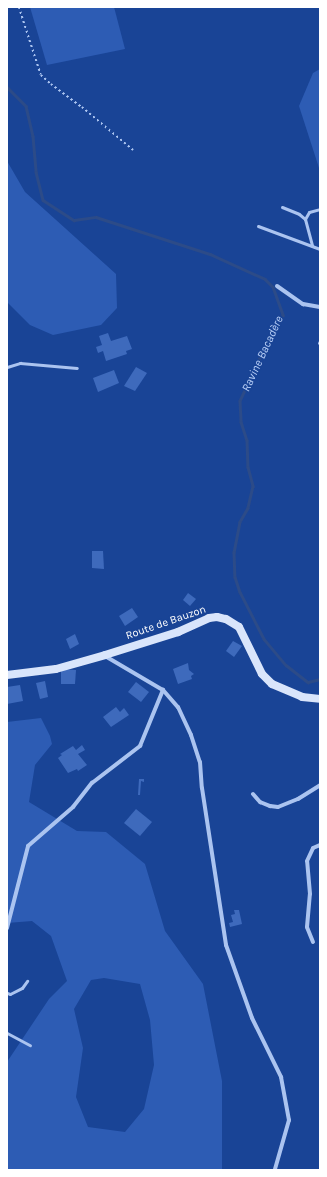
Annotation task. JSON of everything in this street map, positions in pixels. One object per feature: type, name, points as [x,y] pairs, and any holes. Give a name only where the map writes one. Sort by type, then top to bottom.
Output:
[{"type":"street","points":[[277,286],[303,304],[320,307]]},
{"type":"street","name":"Route de Bauzon","points":[[7,675],[56,668],[105,655],[178,632],[209,618],[226,619],[239,627],[256,665],[266,679],[280,689],[290,693],[302,697],[320,699]]},
{"type":"street","points":[[105,655],[163,690],[178,707],[191,735],[200,762],[202,788],[226,945],[252,1018],[281,1077],[289,1120],[275,1168]]},
{"type":"street","points":[[7,928],[28,846],[73,807],[92,783],[140,746],[163,690]]},
{"type":"street","points":[[253,794],[260,802],[278,808],[298,800],[320,785]]},
{"type":"street","points":[[313,942],[307,927],[310,894],[307,861],[313,848],[320,845]]},
{"type":"lane","points":[[282,207],[299,214],[306,219]]},
{"type":"lane","points":[[312,246],[306,219],[309,212],[320,209]]},
{"type":"lane","points":[[258,226],[320,249]]},
{"type":"lane","points":[[7,367],[20,363],[77,368]]},
{"type":"lane","points":[[7,993],[10,994],[22,988],[27,981]]},
{"type":"lane","points":[[7,1033],[30,1045]]},
{"type":"path","points":[[19,7],[41,75],[82,106],[133,150]]},
{"type":"shaded area","points":[[30,7],[114,7],[125,49],[47,65]]},
{"type":"shaded area","points":[[320,69],[320,171],[299,106],[313,73]]},
{"type":"shaded area","points":[[7,161],[25,192],[116,274],[117,308],[101,325],[53,335],[30,325],[7,302]]},
{"type":"shaded area","points":[[41,718],[50,736],[52,744],[35,765],[29,802],[77,831],[106,832],[145,864],[165,931],[203,984],[222,1081],[222,1170],[7,1170],[7,1062],[49,999],[67,981],[51,936],[32,921],[7,923],[7,722]],"holes":[[[104,978],[140,984],[150,1020],[154,1065],[144,1109],[125,1132],[88,1127],[76,1097],[83,1048],[74,1009],[91,980]]]},
{"type":"building","points":[[108,333],[111,341],[127,336],[132,349],[126,351],[127,354],[106,361],[103,351],[98,353],[96,347],[102,345],[99,336]]},
{"type":"building","points":[[136,367],[147,373],[135,391],[124,386]]},
{"type":"building","points":[[114,370],[119,383],[98,392],[93,378]]},
{"type":"building","points":[[92,551],[103,551],[104,569],[92,568]]},
{"type":"building","points":[[188,593],[196,599],[190,606],[183,600]]},
{"type":"building","points":[[132,608],[138,617],[125,626],[119,616]]},
{"type":"building","points":[[75,634],[79,644],[70,649],[66,639]]},
{"type":"building","points":[[233,641],[242,646],[234,657],[226,651]]},
{"type":"building","points":[[188,663],[189,670],[194,674],[191,676],[192,679],[178,684],[173,669]]},
{"type":"building","points":[[61,669],[76,670],[75,684],[61,684]]},
{"type":"building","points":[[45,681],[48,697],[40,699],[36,683]]},
{"type":"building","points":[[136,682],[149,692],[141,702],[128,692]]},
{"type":"building","points":[[20,685],[23,701],[7,704],[7,687]]},
{"type":"building","points":[[116,707],[120,712],[124,708],[129,715],[111,727],[103,717]]},
{"type":"building","points":[[82,745],[85,750],[78,754],[87,765],[78,771],[77,769],[68,773],[58,758],[62,755],[60,754],[73,746],[76,750]]},
{"type":"building","points":[[139,779],[144,779],[144,782],[141,781],[140,795],[138,795]]},
{"type":"building","points":[[136,809],[152,822],[140,836],[124,823]]},
{"type":"building","points":[[234,910],[239,910],[242,924],[230,927],[229,923],[233,922],[231,915],[235,914]]},
{"type":"waterway","name":"Ravine Bacadère","points":[[7,87],[26,106],[33,136],[36,172],[43,200],[74,220],[96,217],[210,254],[265,279],[273,287],[283,315],[260,358],[240,401],[241,422],[247,440],[248,467],[253,486],[248,508],[240,522],[234,552],[235,577],[240,592],[264,639],[286,665],[308,682],[320,679]]}]
